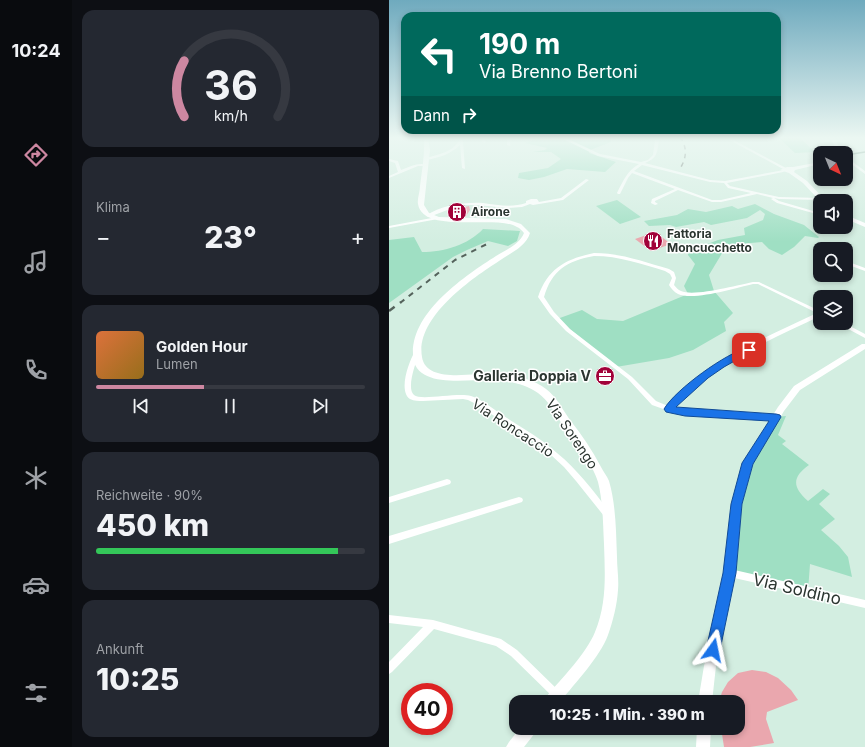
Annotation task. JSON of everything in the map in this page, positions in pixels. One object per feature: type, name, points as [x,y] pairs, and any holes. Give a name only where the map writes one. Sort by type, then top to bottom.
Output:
[{"type":"main road","points":[[416,354],[421,336],[432,313],[467,278],[525,238],[527,233],[524,228],[503,221],[450,220],[428,216],[423,212],[421,206],[425,172]]},
{"type":"main road","name":"Via Sorengo","points":[[416,354],[421,367],[435,376],[453,378],[498,376],[524,381],[539,388],[547,395],[586,449],[603,481],[609,517],[612,588],[609,606],[601,634],[586,659],[556,695]]},
{"type":"main road","points":[[514,747],[524,735]]},
{"type":"street","points":[[389,177],[400,172]]},
{"type":"street","points":[[619,193],[631,172]]},
{"type":"street","points":[[633,172],[716,202],[757,193]]},
{"type":"street","points":[[675,172],[705,180],[725,182],[770,172]]},
{"type":"street","points":[[793,172],[816,194]]},
{"type":"street","points":[[428,216],[461,204],[518,207],[529,203],[528,201],[531,200],[544,202],[562,199],[587,180]]},
{"type":"street","points":[[725,182],[729,187],[767,196],[787,199],[813,200]]},
{"type":"street","points":[[656,204],[653,203],[653,200],[679,188]]},
{"type":"street","points":[[767,196],[778,202],[813,212]]},
{"type":"street","points":[[389,227],[437,218]]},
{"type":"street","points":[[853,221],[865,225]]},
{"type":"street","points":[[776,417],[685,412],[669,409],[654,403],[630,378],[557,319],[541,297],[545,282],[565,264],[585,256],[596,254],[616,256],[667,270],[672,273],[675,278],[671,285],[679,293],[689,294],[753,283],[759,284],[813,311]]},
{"type":"street","points":[[853,265],[865,270]]},
{"type":"street","points":[[669,409],[675,401],[721,364],[813,317]]},
{"type":"street","points":[[853,330],[865,336]]},
{"type":"street","points":[[706,695],[710,666],[730,573],[737,504],[748,463],[789,397],[797,388],[865,346]]},
{"type":"street","name":"Via Roncaccio","points":[[416,354],[410,367],[408,388],[409,394],[412,397],[461,396],[477,401],[559,458],[582,482],[609,517]]},
{"type":"street","points":[[389,500],[447,482]]},
{"type":"street","points":[[389,540],[519,500]]},
{"type":"street","name":"Via Soldino","points":[[730,573],[865,604]]},
{"type":"street","points":[[389,619],[433,624],[498,642],[514,653],[551,695]]},
{"type":"street","points":[[389,669],[433,624]]},
{"type":"street","points":[[703,747],[704,735]]},
{"type":"green space","points":[[559,172],[529,180],[518,178],[519,173]]},
{"type":"green space","points":[[617,200],[641,217],[620,224],[596,206]]},
{"type":"green space","points":[[755,204],[774,214],[804,225],[813,232],[813,234],[819,237],[805,236],[794,247],[782,255],[769,249],[762,242],[727,245],[709,275],[714,291],[733,313],[724,322],[726,331],[693,350],[669,358],[616,367],[557,319],[582,310],[597,319],[623,321],[688,294],[684,286],[695,264],[688,255],[689,251],[718,240],[745,235],[744,228],[763,220],[765,214],[760,210],[747,218],[711,225],[704,222],[676,227],[670,225],[649,226],[644,221],[677,215],[688,209],[706,212],[732,206],[738,209]]},
{"type":"green space","points":[[483,229],[520,231],[517,241],[508,246],[488,241],[453,257],[389,303],[389,240],[414,237],[422,252],[439,251],[463,243],[477,235]]},
{"type":"green space","points":[[786,416],[778,435],[786,441],[782,444],[809,465],[799,474],[796,482],[797,487],[808,501],[823,489],[830,494],[819,504],[835,519],[821,530],[839,546],[848,557],[852,577],[810,564],[808,591],[730,573],[748,463],[776,417]]},
{"type":"building","points":[[469,206],[470,210],[466,216],[458,216],[456,209]]},
{"type":"building","name":"Fattoria Moncucchetto","points":[[655,232],[671,244],[651,251],[635,239]]},
{"type":"building","points":[[752,670],[766,672],[778,678],[791,690],[798,700],[767,712],[766,719],[774,743],[750,747],[724,747],[722,735],[745,735],[745,695],[721,695],[728,682],[738,673]]},
{"type":"railway","points":[[400,303],[455,260],[489,243]]},
{"type":"railway","points":[[389,311],[401,302]]},
{"type":"place","name":"Airone","points":[[457,212]]},
{"type":"place","name":"Fattoria Moncucchetto","points":[[653,241]]},
{"type":"place","name":"Galleria Doppia V","points":[[605,376]]},
{"type":"route","points":[[713,650],[730,573],[737,504],[748,463],[776,417],[685,412],[669,409],[675,401],[721,364],[749,350]]}]
